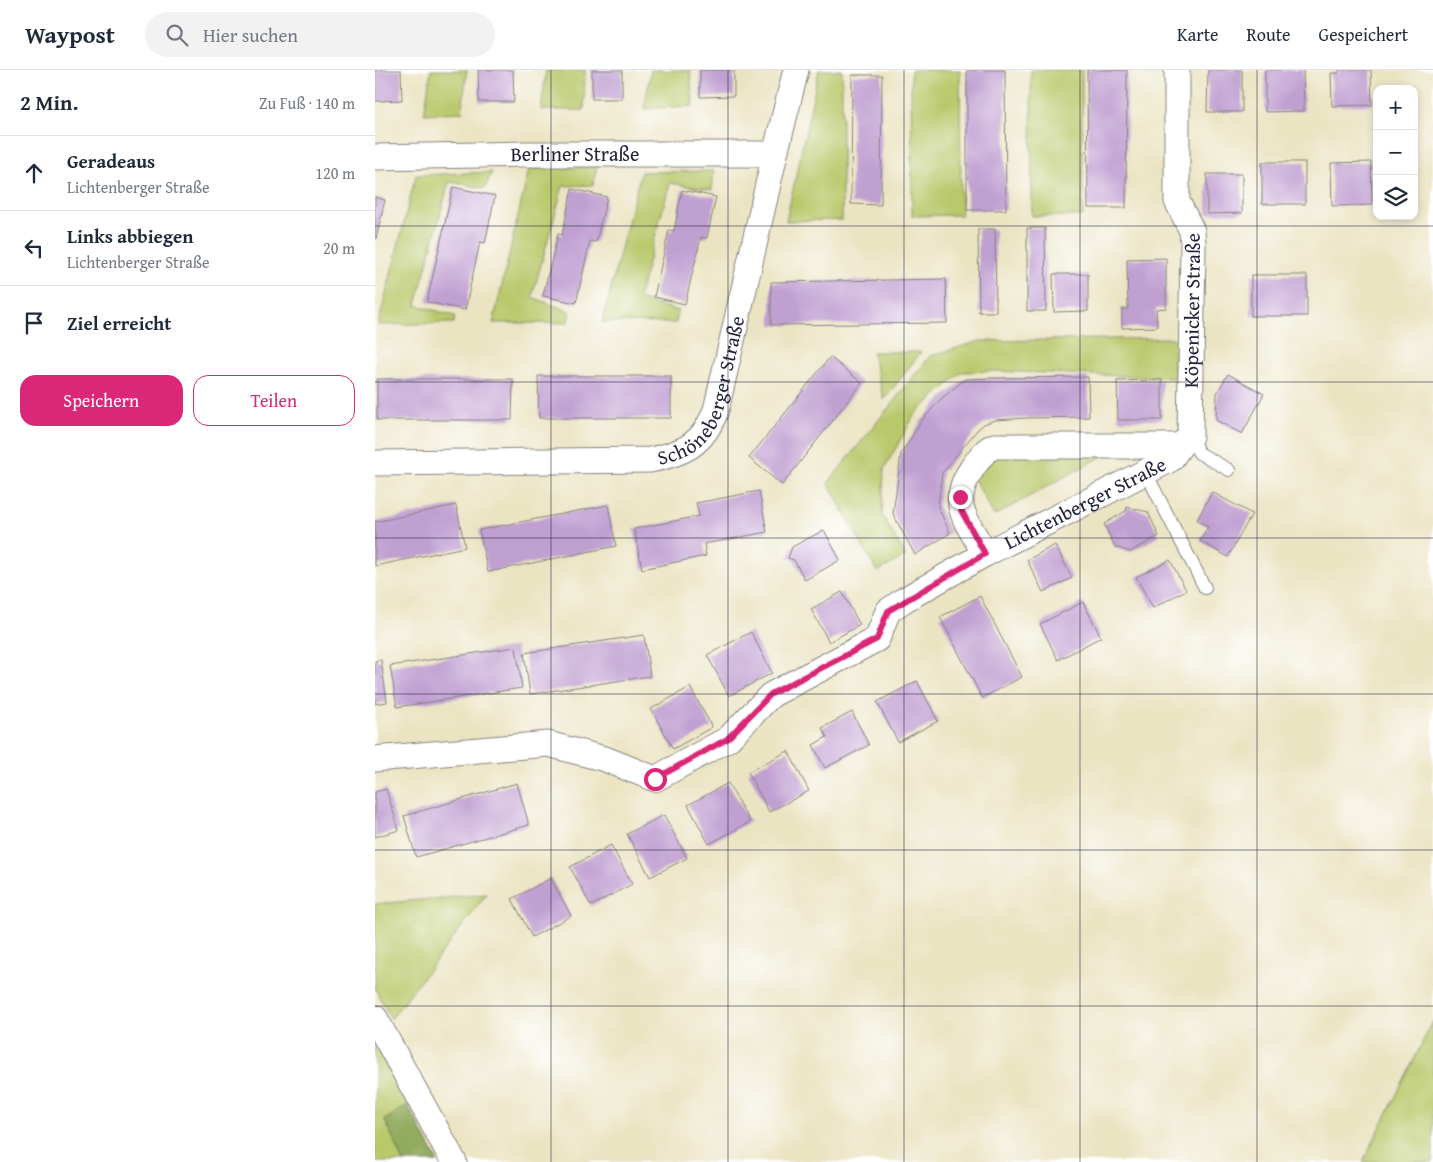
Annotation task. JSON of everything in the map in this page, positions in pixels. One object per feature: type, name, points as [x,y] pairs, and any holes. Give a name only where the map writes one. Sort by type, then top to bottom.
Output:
[{"type":"street","name":"Schöneberger Straße","points":[[375,463],[650,460],[684,451],[696,442],[712,421],[717,410],[796,70]]},
{"type":"street","name":"Köpenicker Straße","points":[[1177,70],[1177,201],[1192,231],[1193,243],[1185,441]]},
{"type":"street","name":"Berliner Straße","points":[[375,157],[535,154],[775,154]]},
{"type":"street","name":"Lichtenberger Straße","points":[[375,759],[547,744],[605,759],[655,779],[727,739],[771,694],[877,639],[888,611],[985,554],[1171,459],[1185,441]]},
{"type":"street","name":"Lichtenberger Straße","points":[[985,554],[961,510],[960,497],[964,481],[986,449],[994,446],[1185,441]]},
{"type":"street","points":[[375,1018],[453,1162]]},
{"type":"lane","points":[[1185,441],[1199,453],[1229,470]]},
{"type":"lane","points":[[1146,473],[1205,588]]},
{"type":"green space","points":[[431,70],[467,70],[462,112],[424,114]]},
{"type":"green space","points":[[546,70],[585,70],[584,110],[541,110]]},
{"type":"green space","points":[[651,70],[690,70],[693,106],[644,109]]},
{"type":"green space","points":[[819,70],[842,70],[842,220],[786,221]]},
{"type":"green space","points":[[911,70],[960,70],[961,215],[912,216]]},
{"type":"green space","points":[[1031,70],[1082,70],[1083,216],[1032,216]]},
{"type":"green space","points":[[597,167],[593,185],[563,186],[532,297],[571,312],[567,323],[493,323],[529,169]]},
{"type":"green space","points":[[714,171],[712,190],[670,183],[638,299],[678,311],[676,323],[602,322],[641,172]]},
{"type":"green space","points":[[492,172],[485,188],[449,182],[416,305],[455,316],[454,323],[378,325],[416,175]]},
{"type":"green space","points":[[1174,338],[1175,378],[993,371],[962,372],[915,414],[884,469],[882,515],[906,556],[877,572],[828,483],[930,356],[980,341]]},
{"type":"green space","points":[[872,352],[921,352],[884,400]]},
{"type":"green space","points":[[992,452],[1110,452],[994,516],[973,477]]},
{"type":"green space","points":[[487,894],[391,1019],[375,988],[375,904]]},
{"type":"green space","points":[[1433,1021],[1433,1162],[1363,1162]]},
{"type":"green space","points":[[375,1035],[408,1105],[385,1120],[404,1162],[375,1162]]},
{"type":"green space","points":[[408,1105],[438,1162],[404,1162],[385,1120]]},
{"type":"building","points":[[375,70],[401,70],[402,100],[375,101]]},
{"type":"building","points":[[478,70],[513,70],[514,102],[479,102]]},
{"type":"building","points":[[592,70],[622,70],[622,99],[592,99]]},
{"type":"building","points":[[700,70],[734,70],[734,96],[700,97]]},
{"type":"building","points":[[967,70],[1005,70],[1006,210],[967,210]]},
{"type":"building","points":[[1087,70],[1127,70],[1126,208],[1088,208]]},
{"type":"building","points":[[1208,70],[1242,70],[1242,112],[1207,112]]},
{"type":"building","points":[[1265,70],[1303,70],[1304,111],[1265,112]]},
{"type":"building","points":[[1339,70],[1371,70],[1372,105],[1332,106],[1331,73],[1339,73]]},
{"type":"building","points":[[852,75],[882,75],[881,205],[851,204]]},
{"type":"building","points":[[1262,162],[1305,162],[1305,204],[1262,204]]},
{"type":"building","points":[[1371,162],[1372,205],[1332,206],[1331,163]]},
{"type":"building","points":[[1207,174],[1242,174],[1242,213],[1207,214]]},
{"type":"building","points":[[453,187],[495,196],[485,243],[480,242],[465,310],[427,302]]},
{"type":"building","points":[[572,189],[607,197],[596,242],[590,241],[576,303],[543,296],[558,234],[562,235]]},
{"type":"building","points":[[682,190],[716,197],[707,238],[701,237],[685,304],[654,297],[669,230],[674,231]]},
{"type":"building","points":[[375,197],[385,200],[376,239],[375,239]]},
{"type":"building","points":[[1027,228],[1045,228],[1046,311],[1027,311]]},
{"type":"building","points":[[978,229],[995,229],[996,312],[979,312]]},
{"type":"building","points":[[1166,258],[1166,308],[1156,309],[1157,327],[1122,328],[1122,309],[1128,309],[1127,259]]},
{"type":"building","points":[[1053,274],[1088,274],[1088,311],[1054,312]]},
{"type":"building","points":[[1251,275],[1307,275],[1307,316],[1251,316]]},
{"type":"building","points":[[946,279],[947,323],[771,325],[771,282]]},
{"type":"building","points":[[830,357],[862,383],[782,485],[749,458]]},
{"type":"building","points":[[1228,374],[1264,394],[1242,434],[1216,420],[1217,393]]},
{"type":"building","points":[[538,376],[671,376],[671,418],[539,418]]},
{"type":"building","points":[[1088,377],[1089,417],[995,420],[984,424],[977,430],[942,473],[938,507],[950,533],[915,555],[893,514],[901,454],[922,420],[941,399],[965,379]]},
{"type":"building","points":[[377,379],[513,379],[512,420],[377,420]]},
{"type":"building","points":[[1162,380],[1162,420],[1118,420],[1117,381]]},
{"type":"building","points":[[759,491],[767,532],[704,544],[706,556],[642,569],[634,529],[699,516],[696,503]]},
{"type":"building","points":[[1212,492],[1252,514],[1228,557],[1200,541],[1208,527],[1197,520]]},
{"type":"building","points":[[456,505],[465,547],[375,566],[375,522]]},
{"type":"building","points":[[608,505],[616,546],[488,572],[479,530]]},
{"type":"building","points":[[1127,507],[1148,512],[1159,536],[1130,552],[1115,547],[1104,524],[1126,511]]},
{"type":"building","points":[[824,530],[840,560],[805,580],[794,560],[788,558],[792,547]]},
{"type":"building","points":[[1055,545],[1072,578],[1043,592],[1027,560]]},
{"type":"building","points":[[1170,560],[1186,590],[1153,608],[1136,577]]},
{"type":"building","points":[[842,592],[860,625],[829,642],[811,609]]},
{"type":"building","points":[[980,596],[1022,677],[982,698],[940,617]]},
{"type":"building","points":[[1083,602],[1101,637],[1058,660],[1040,624]]},
{"type":"building","points":[[751,632],[772,673],[729,696],[707,655]]},
{"type":"building","points":[[644,635],[650,676],[530,694],[524,653]]},
{"type":"building","points":[[516,647],[522,688],[397,707],[390,666]]},
{"type":"building","points":[[381,660],[387,702],[375,704],[375,661]]},
{"type":"building","points":[[917,681],[938,721],[898,742],[877,702]]},
{"type":"building","points":[[690,687],[712,727],[673,749],[651,709]]},
{"type":"building","points":[[852,712],[869,745],[825,768],[813,745],[827,737],[822,728]]},
{"type":"building","points":[[788,751],[809,791],[769,812],[748,772]]},
{"type":"building","points":[[517,783],[529,825],[416,857],[404,816]]},
{"type":"building","points":[[728,783],[750,822],[709,844],[688,805]]},
{"type":"building","points":[[386,789],[399,830],[375,837],[375,792]]},
{"type":"building","points":[[664,815],[687,858],[650,877],[627,834]]},
{"type":"building","points":[[611,845],[632,884],[591,906],[570,867]]},
{"type":"building","points":[[551,878],[571,916],[532,937],[512,899]]},
{"type":"route","points":[[655,779],[727,739],[771,694],[877,639],[888,611],[985,554],[961,510],[960,497]]}]
